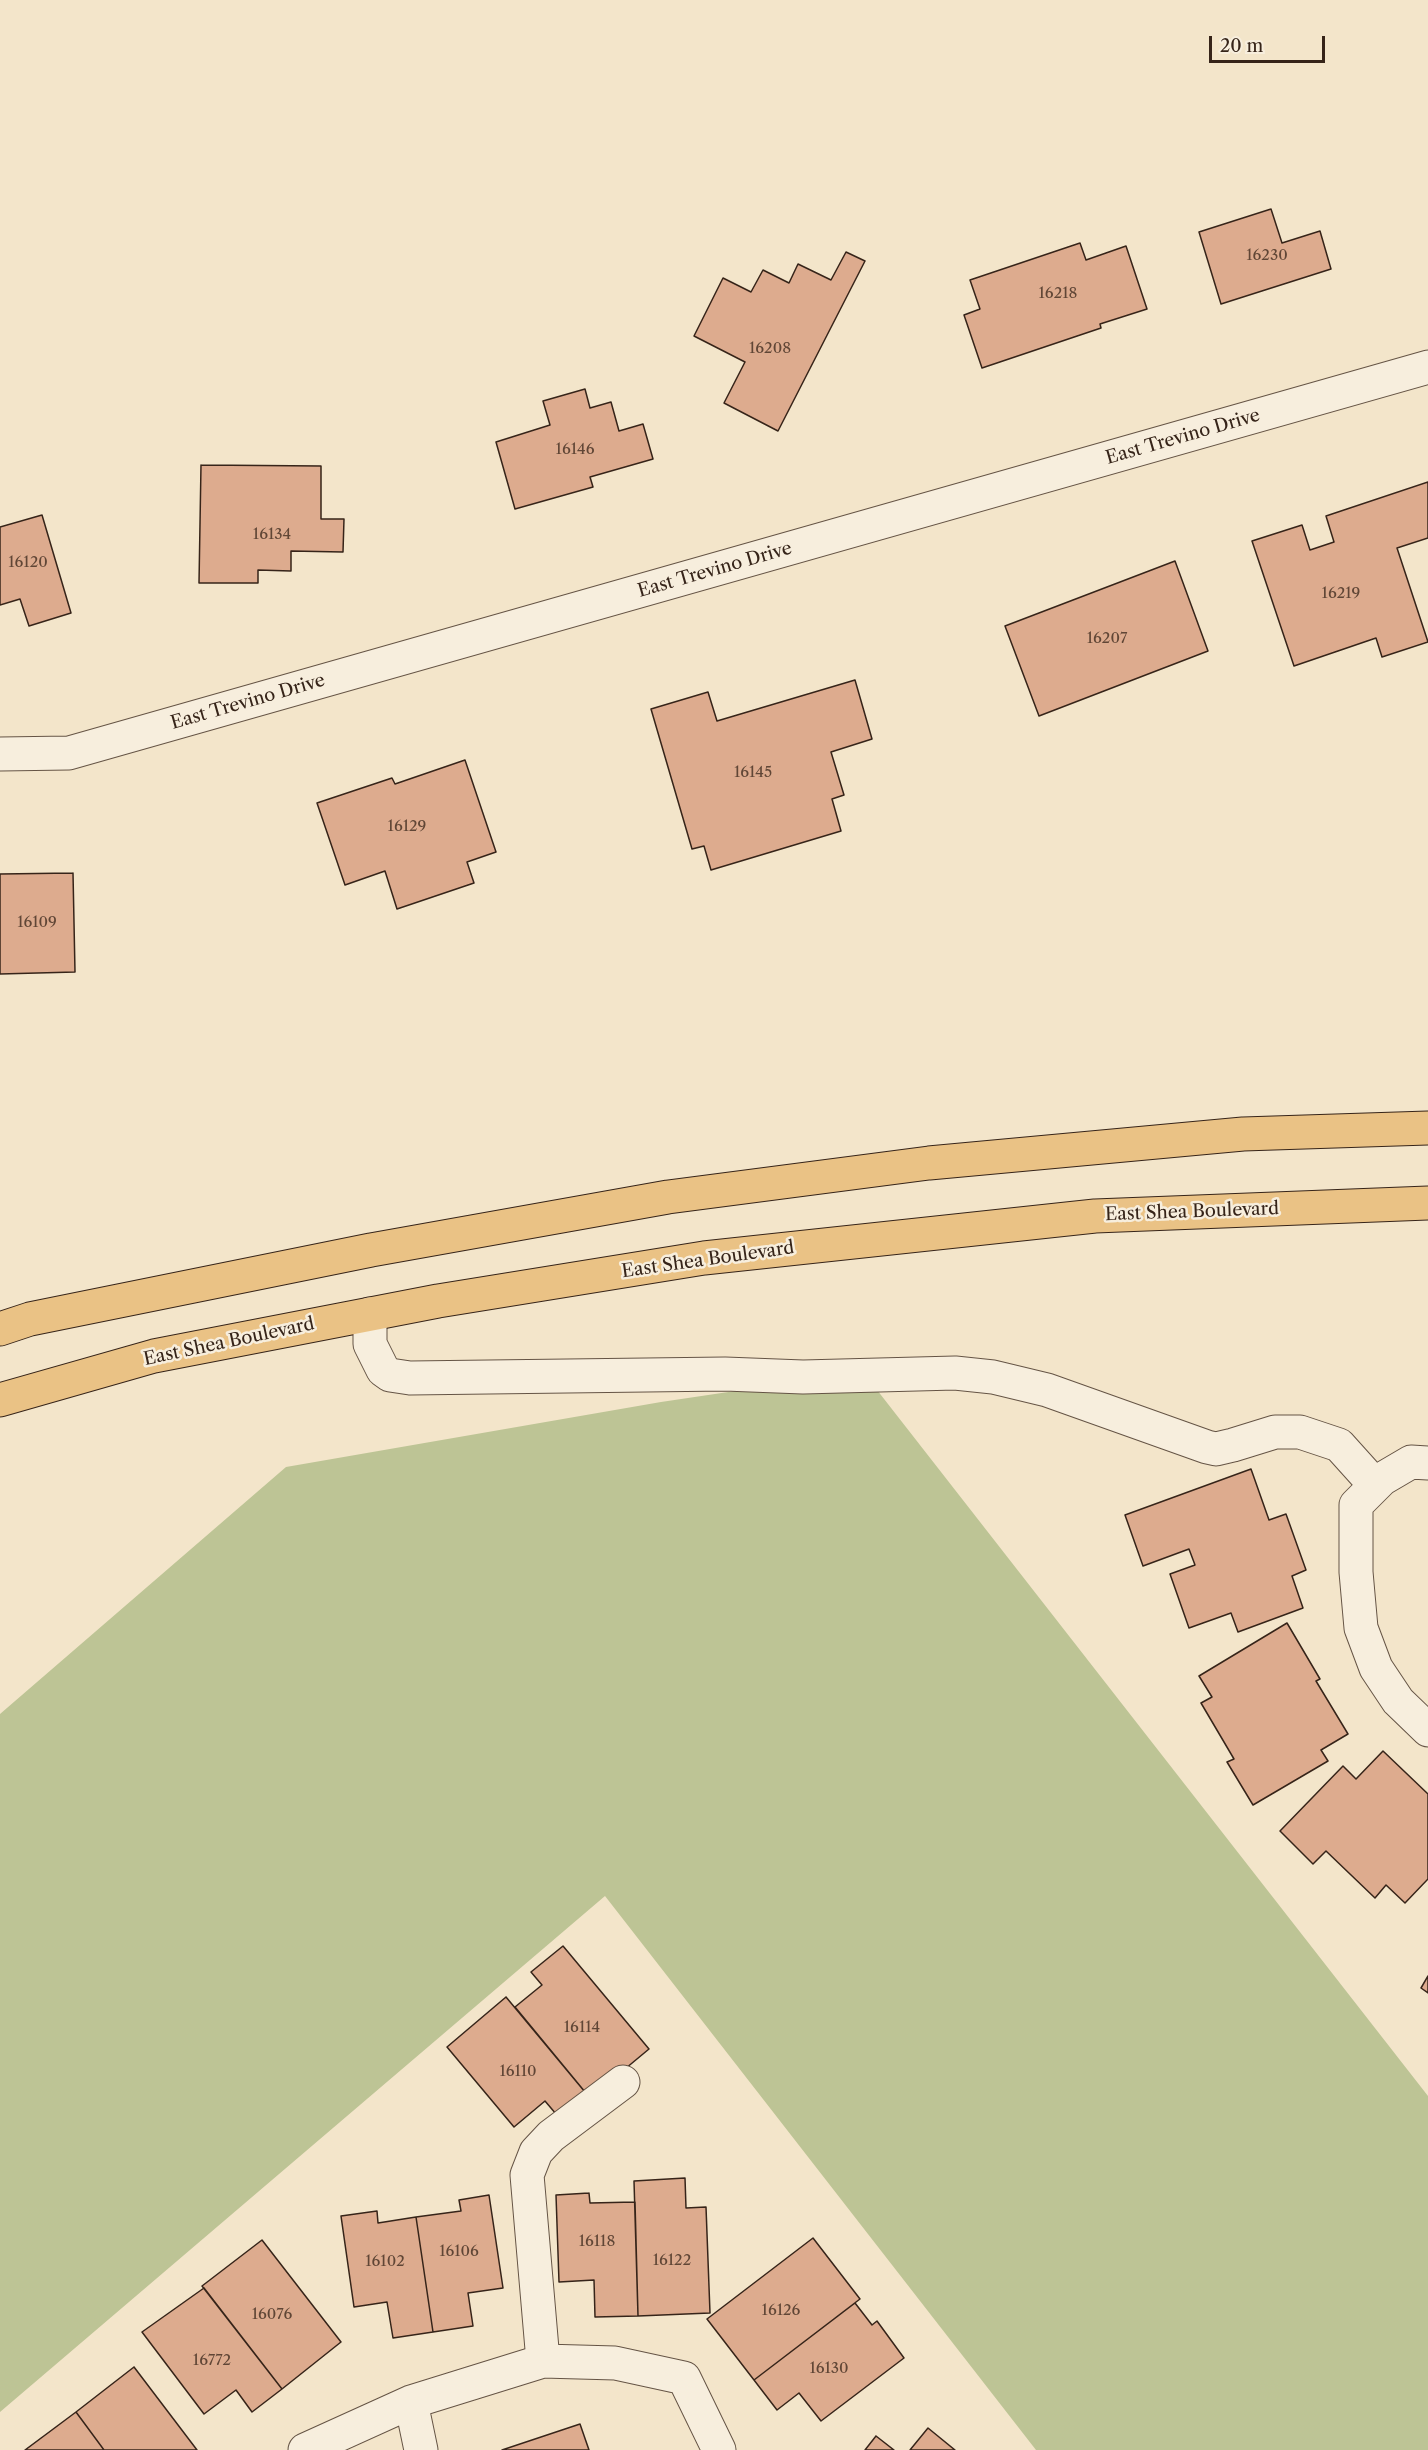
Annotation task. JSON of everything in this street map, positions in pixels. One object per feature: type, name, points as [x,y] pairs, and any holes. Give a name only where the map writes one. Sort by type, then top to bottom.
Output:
[{"type":"main road","points":[[0,1329],[30,1319],[371,1250],[668,1197],[929,1163],[1173,1140],[1243,1134],[1428,1128]]},
{"type":"main road","name":"East Shea Boulevard","points":[[0,1400],[154,1356],[370,1314],[704,1258],[1083,1217],[1428,1203]]},
{"type":"street","name":"East Trevino Drive","points":[[0,754],[69,753],[1428,367]]},
{"type":"street","points":[[370,1314],[369,1344],[383,1370],[390,1375],[410,1378],[725,1374],[802,1377],[955,1373],[993,1377],[1047,1390],[1216,1449],[1275,1432],[1300,1432],[1339,1444],[1366,1495],[1356,1572],[1361,1628],[1376,1668],[1398,1701],[1428,1730]]},
{"type":"street","points":[[1366,1495],[1410,1462],[1428,1462]]},
{"type":"street","points":[[543,2361],[527,2175],[536,2152],[550,2136],[623,2082]]},
{"type":"street","points":[[304,2450],[411,2402],[543,2361],[615,2363],[684,2378],[719,2450]]},
{"type":"street","points":[[411,2402],[421,2450]]},
{"type":"green space","points":[[863,1372],[1428,2096],[1428,2450],[1036,2450],[605,1896],[0,2412],[0,1714],[286,1467],[661,1402]]},
{"type":"building","points":[[1271,209],[1282,243],[1320,231],[1331,269],[1221,304],[1199,232]]},
{"type":"building","points":[[1080,243],[1086,260],[1126,246],[1147,309],[1100,324],[1101,328],[982,368],[964,315],[980,309],[970,280]]},
{"type":"building","points":[[846,252],[865,261],[778,431],[724,403],[745,362],[694,336],[723,278],[751,292],[763,270],[789,283],[798,264],[831,280]]},
{"type":"building","points":[[585,389],[590,408],[611,402],[619,431],[643,424],[653,459],[590,477],[593,487],[515,509],[496,442],[550,425],[543,401]]},
{"type":"building","points":[[201,465],[321,466],[321,519],[344,519],[343,552],[291,551],[291,571],[258,570],[258,583],[199,583]]},
{"type":"building","points":[[1428,482],[1428,538],[1397,548],[1428,642],[1382,657],[1376,638],[1294,666],[1252,541],[1302,525],[1310,550],[1334,542],[1326,516]]},
{"type":"building","points":[[42,515],[71,613],[29,626],[20,599],[0,605],[0,527]]},
{"type":"building","points":[[1175,561],[1208,651],[1039,716],[1005,626]]},
{"type":"building","points":[[855,680],[872,739],[831,752],[844,795],[832,799],[841,831],[711,870],[704,846],[692,849],[651,709],[708,692],[717,721]]},
{"type":"building","points":[[465,760],[496,852],[467,862],[474,883],[397,909],[385,871],[345,885],[317,803],[392,778],[395,784]]},
{"type":"building","points":[[73,873],[75,972],[0,974],[0,874]]},
{"type":"building","points":[[1251,1469],[1269,1520],[1286,1514],[1306,1570],[1292,1576],[1303,1608],[1238,1632],[1231,1613],[1189,1628],[1170,1574],[1195,1565],[1189,1549],[1143,1566],[1125,1515]]},
{"type":"building","points":[[1287,1623],[1320,1679],[1316,1681],[1348,1734],[1321,1750],[1328,1761],[1253,1805],[1227,1762],[1234,1759],[1201,1703],[1212,1697],[1199,1676]]},
{"type":"building","points":[[1383,1751],[1428,1794],[1428,1879],[1405,1903],[1386,1885],[1375,1898],[1326,1851],[1313,1864],[1280,1831],[1343,1766],[1356,1779]]},
{"type":"building","points":[[563,1946],[649,2049],[590,2098],[515,2007],[542,1985],[531,1972]]},
{"type":"building","points":[[1428,1976],[1428,1993],[1421,1988]]},
{"type":"building","points":[[506,1997],[590,2098],[562,2121],[545,2101],[514,2127],[447,2047]]},
{"type":"building","points":[[685,2178],[686,2208],[706,2207],[710,2313],[638,2316],[634,2181]]},
{"type":"building","points":[[589,2193],[590,2203],[635,2202],[638,2316],[595,2317],[594,2280],[559,2282],[556,2195]]},
{"type":"building","points":[[489,2195],[503,2288],[468,2293],[473,2326],[433,2332],[416,2217],[461,2211],[459,2200]]},
{"type":"building","points":[[377,2211],[378,2223],[416,2217],[433,2332],[393,2338],[387,2302],[354,2307],[341,2216]]},
{"type":"building","points":[[813,2238],[860,2299],[754,2380],[707,2319]]},
{"type":"building","points":[[262,2240],[341,2342],[282,2389],[202,2286]]},
{"type":"building","points":[[204,2288],[282,2389],[252,2412],[236,2390],[204,2414],[142,2332]]},
{"type":"building","points":[[855,2303],[872,2325],[877,2321],[904,2358],[821,2421],[799,2393],[777,2410],[754,2380]]},
{"type":"building","points":[[134,2367],[197,2450],[104,2450],[76,2412]]},
{"type":"building","points":[[76,2412],[104,2450],[25,2450]]},
{"type":"building","points":[[580,2424],[589,2450],[502,2450]]},
{"type":"building","points":[[928,2428],[955,2450],[910,2450]]},
{"type":"building","points":[[876,2436],[894,2450],[865,2450]]}]
